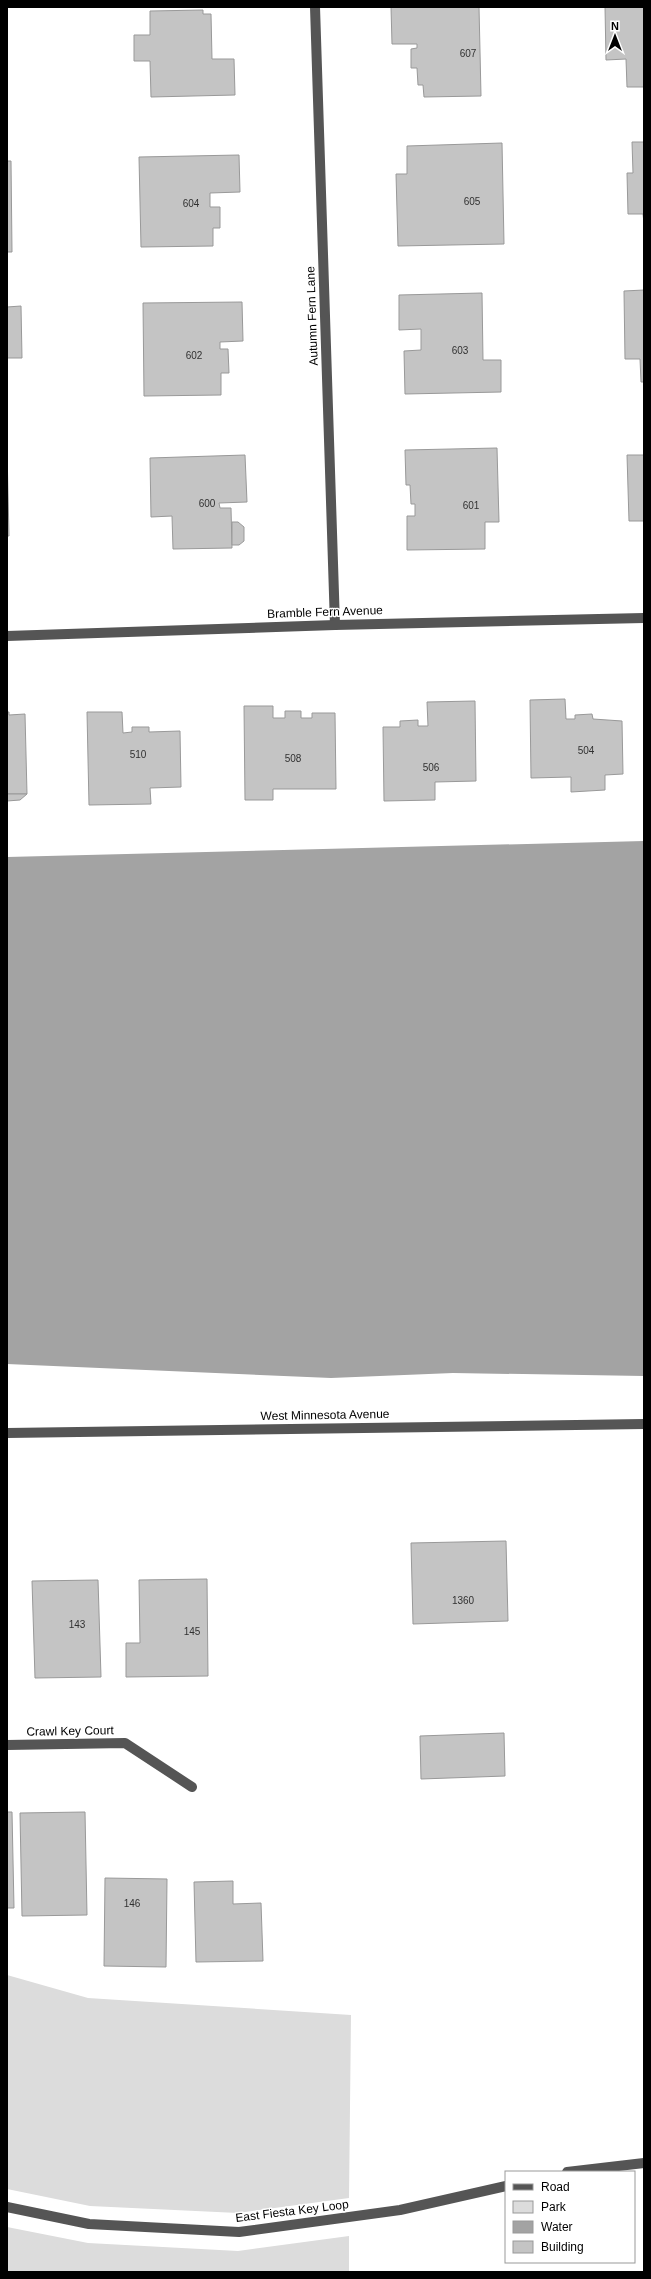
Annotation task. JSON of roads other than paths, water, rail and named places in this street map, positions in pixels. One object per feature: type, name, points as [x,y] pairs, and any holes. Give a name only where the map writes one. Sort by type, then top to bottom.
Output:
[{"type":"street","name":"Autumn Fern Lane","points":[[315,7],[335,625]]},
{"type":"street","name":"Bramble Fern Avenue","points":[[7,636],[335,625],[644,618]]},
{"type":"street","name":"West Minnesota Avenue","points":[[7,1433],[644,1424]]},
{"type":"street","name":"Crawl Key Court","points":[[7,1745],[125,1743],[192,1787]]},
{"type":"street","points":[[576,2171],[644,2163]]},
{"type":"street","name":"East Fiesta Key Loop","points":[[7,2207],[89,2224],[239,2232],[400,2210],[505,2186]]},
{"type":"water","points":[[644,841],[644,1376],[453,1373],[331,1378],[7,1364],[7,857]]}]
